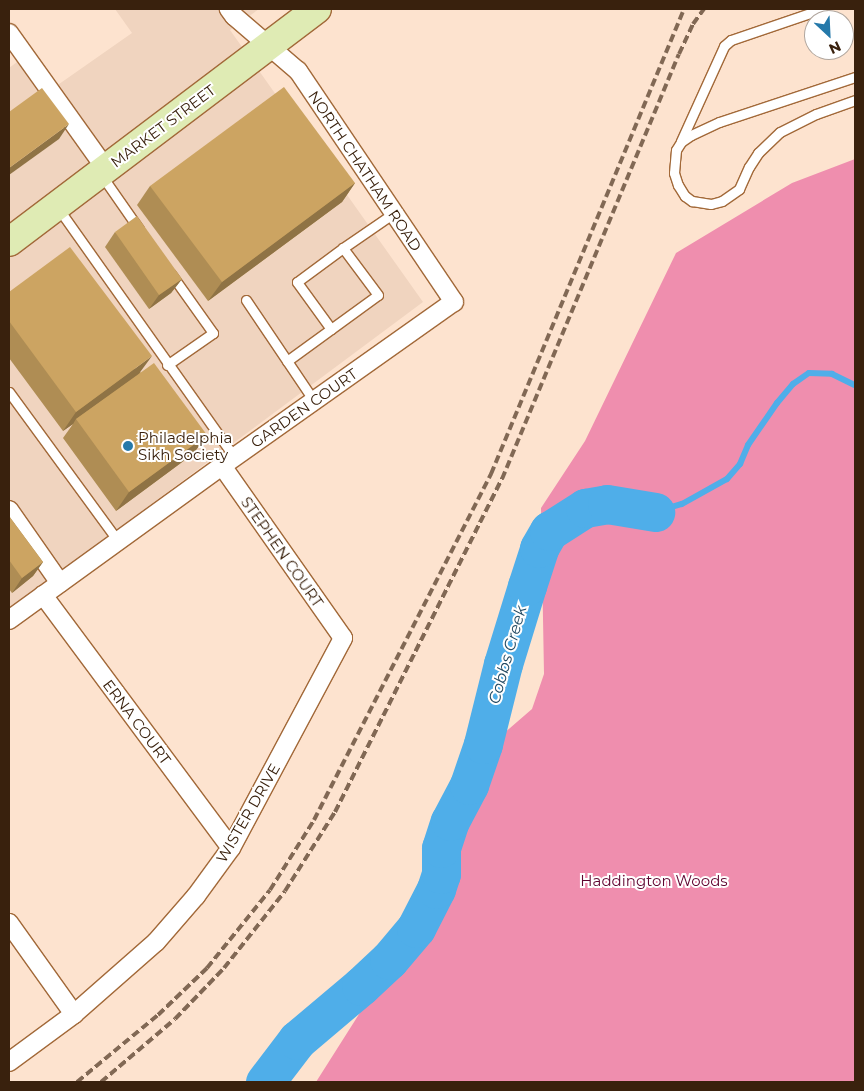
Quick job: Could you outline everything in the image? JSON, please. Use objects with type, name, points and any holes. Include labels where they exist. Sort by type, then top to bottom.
[{"type":"main road","name":"MARKET STREET","points":[[9,242],[317,9]]},
{"type":"street","name":"NORTH CHATHAM ROAD","points":[[229,9],[298,71],[454,302]]},
{"type":"street","points":[[9,33],[103,171]]},
{"type":"street","name":"GARDEN COURT","points":[[9,620],[228,461],[454,302]]},
{"type":"street","name":"STEPHEN COURT","points":[[228,461],[343,638]]},
{"type":"street","points":[[9,510],[60,583]]},
{"type":"street","name":"ERNA COURT","points":[[43,595],[231,848]]},
{"type":"street","name":"WISTER DRIVE","points":[[9,1062],[74,1014],[156,942],[196,896],[231,848],[343,638]]},
{"type":"street","points":[[9,923],[74,1014]]},
{"type":"lane","points":[[822,9],[731,40],[724,46],[674,160],[674,173],[678,185],[685,196],[692,201],[711,204],[731,197],[739,190],[749,167],[758,153],[780,132],[816,114],[855,100]]},
{"type":"lane","points":[[681,142],[719,122],[855,77]]},
{"type":"lane","points":[[103,171],[144,236]]},
{"type":"lane","points":[[57,206],[167,365],[228,461]]},
{"type":"lane","points":[[331,329],[296,282],[394,213]]},
{"type":"lane","points":[[287,361],[378,295],[343,248]]},
{"type":"lane","points":[[167,268],[213,333],[167,365]]},
{"type":"lane","points":[[246,300],[314,401]]},
{"type":"lane","points":[[9,392],[118,541]]},
{"type":"shaded area","points":[[115,9],[259,9],[230,30],[423,302],[9,610],[9,68],[17,62],[42,96],[132,33]]},
{"type":"green space","name":"Haddington Woods","points":[[855,159],[855,1082],[316,1082],[368,1000],[459,823],[496,740],[532,709],[544,674],[541,508],[585,441],[676,253],[792,183]]},
{"type":"building","points":[[284,87],[355,183],[222,282],[150,186]]},
{"type":"building","points":[[42,88],[69,124],[9,168],[9,112]]},
{"type":"building","points":[[137,216],[182,279],[159,295],[115,232]]},
{"type":"building","points":[[70,247],[152,356],[76,412],[9,321],[9,292]]},
{"type":"building","name":"Philadelphia Sikh Society","points":[[154,363],[207,435],[129,492],[76,419]]},
{"type":"building","points":[[9,516],[43,562],[22,578],[9,560]]},
{"type":"waterway","name":"Cobbs Creek","points":[[655,512],[682,504],[727,479],[740,464],[748,445],[777,403],[793,384],[809,373],[832,374],[855,385]]},
{"type":"waterway","name":"Cobbs Creek","points":[[265,1082],[297,1040],[389,960],[416,928],[436,889],[441,874],[441,848],[450,821],[469,785],[483,744],[503,664],[527,586],[539,548],[549,531],[585,508],[607,504],[655,512]]},
{"type":"railway","points":[[77,1082],[158,1015],[207,968],[270,890],[314,820],[491,474],[684,9]]},
{"type":"railway","points":[[101,1082],[175,1019],[224,968],[285,891],[335,812],[502,479],[679,54],[693,24],[704,9]]},
{"type":"place","name":"Philadelphia Sikh Society","points":[[128,446]]}]
